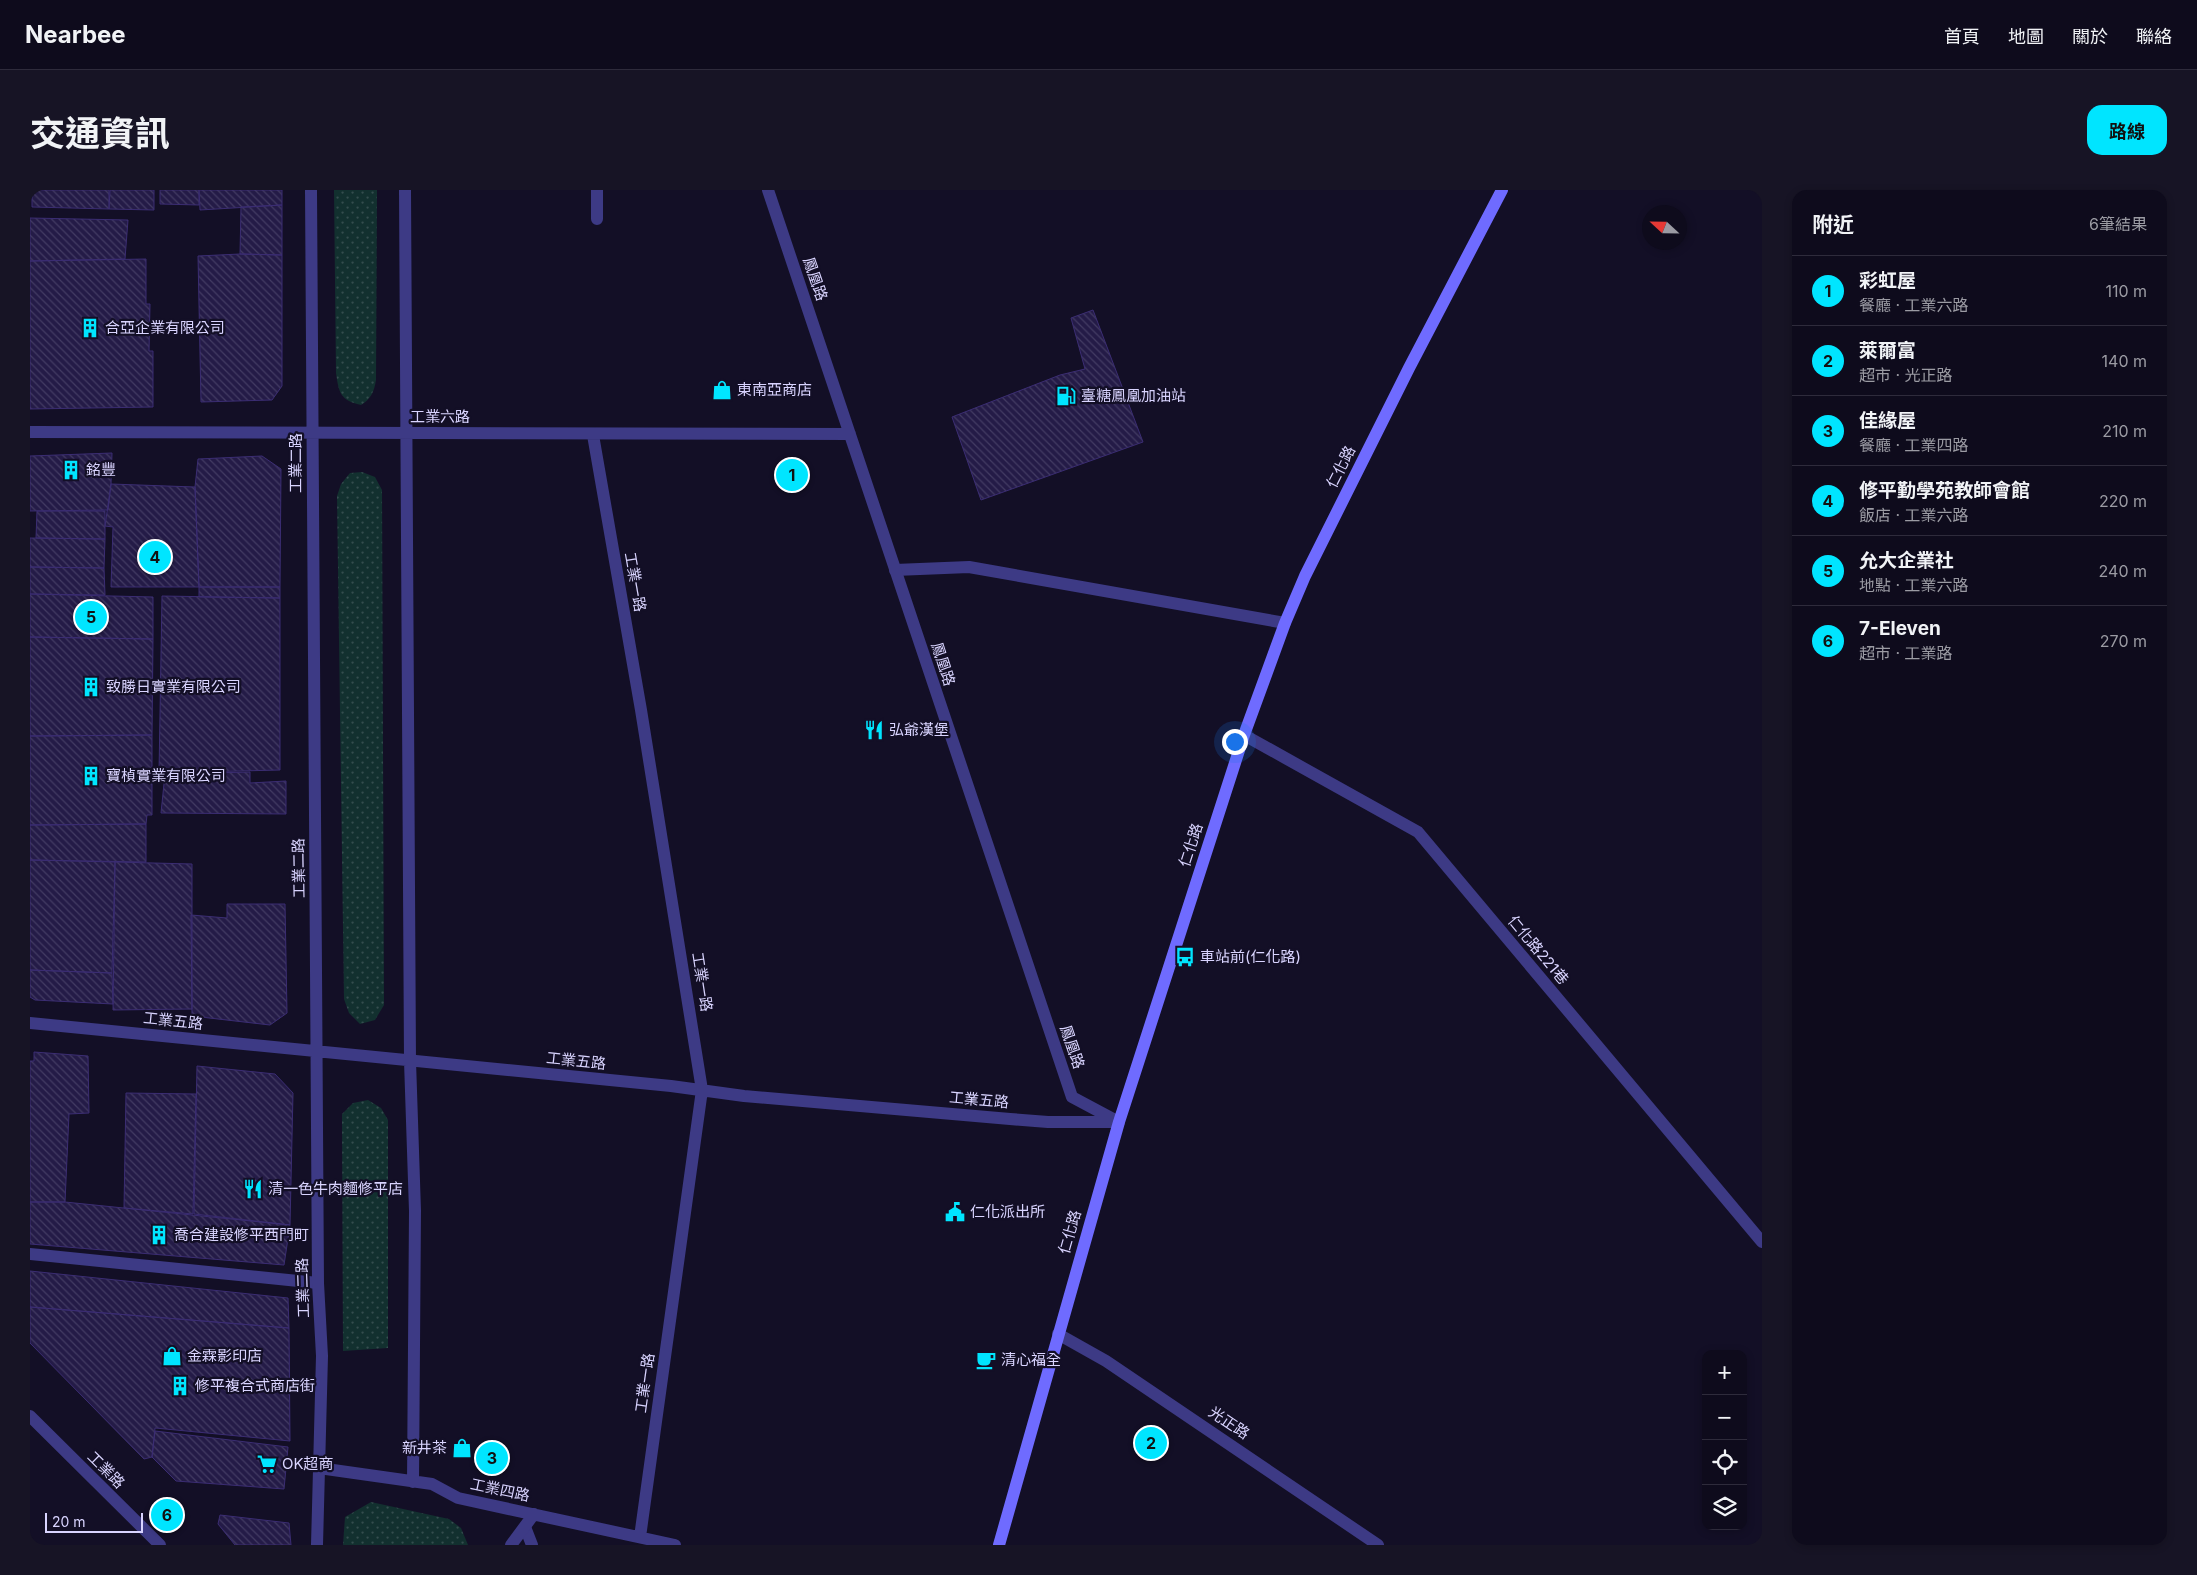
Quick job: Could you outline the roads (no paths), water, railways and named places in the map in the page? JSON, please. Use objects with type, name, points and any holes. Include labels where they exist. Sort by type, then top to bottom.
[{"type":"main road","name":"仁化路","points":[[999,1545],[1119,1122],[1244,734],[1285,623],[1305,576],[1408,368],[1502,190]]},
{"type":"street","name":"工業二路","points":[[311,190],[318,1283],[322,1356],[317,1545]]},
{"type":"street","points":[[405,190],[410,1061],[415,1211],[413,1482]]},
{"type":"street","points":[[597,190],[597,219]]},
{"type":"street","name":"鳳凰路","points":[[768,190],[1072,1097],[1119,1122]]},
{"type":"street","name":"工業六路","points":[[30,432],[312,432],[593,435],[850,434]]},
{"type":"street","name":"工業一路","points":[[593,435],[641,710],[702,1090],[640,1537]]},
{"type":"street","points":[[895,570],[968,567],[1285,623]]},
{"type":"street","name":"仁化路221巷","points":[[1244,734],[1418,832],[1762,1242]]},
{"type":"street","name":"工業五路","points":[[30,1023],[702,1090],[744,1096],[1048,1122],[1119,1122]]},
{"type":"street","points":[[30,1254],[318,1283]]},
{"type":"street","name":"光正路","points":[[1058,1334],[1106,1361],[1378,1545]]},
{"type":"street","name":"工業路","points":[[30,1416],[35,1427],[160,1545]]},
{"type":"street","name":"工業四路","points":[[319,1468],[432,1484],[458,1498],[675,1545]]},
{"type":"street","points":[[511,1545],[534,1514]]},
{"type":"street","points":[[525,1527],[532,1545]]},
{"type":"place","name":"合亞企業有限公司","points":[[90,328]]},
{"type":"place","name":"東南亞商店","points":[[722,390]]},
{"type":"place","name":"臺糖鳳凰加油站","points":[[1066,396]]},
{"type":"place","name":"銘豐","points":[[71,470]]},
{"type":"place","name":"彩虹屋","points":[[792,475]]},
{"type":"place","name":"修平勤學苑教師會館","points":[[155,557]]},
{"type":"place","name":"允大企業社","points":[[91,617]]},
{"type":"place","name":"致勝日實業有限公司","points":[[91,687]]},
{"type":"place","name":"弘爺漢堡","points":[[874,730]]},
{"type":"place","name":"寶楨實業有限公司","points":[[91,776]]},
{"type":"place","name":"車站前(仁化路)","points":[[1185,957]]},
{"type":"place","name":"清一色牛肉麵修平店","points":[[253,1189]]},
{"type":"place","name":"仁化派出所","points":[[955,1212]]},
{"type":"place","name":"喬合建設修平西門町","points":[[159,1235]]},
{"type":"place","name":"金霖影印店","points":[[172,1356]]},
{"type":"place","name":"清心福全","points":[[986,1360]]},
{"type":"place","name":"修平複合式商店街","points":[[180,1386]]},
{"type":"place","name":"萊爾富","points":[[1151,1443]]},
{"type":"place","name":"新井茶","points":[[462,1448]]},
{"type":"place","name":"佳緣屋","points":[[492,1458]]},
{"type":"place","name":"OK超商","points":[[267,1464]]},
{"type":"place","name":"7-Eleven","points":[[167,1515]]}]
